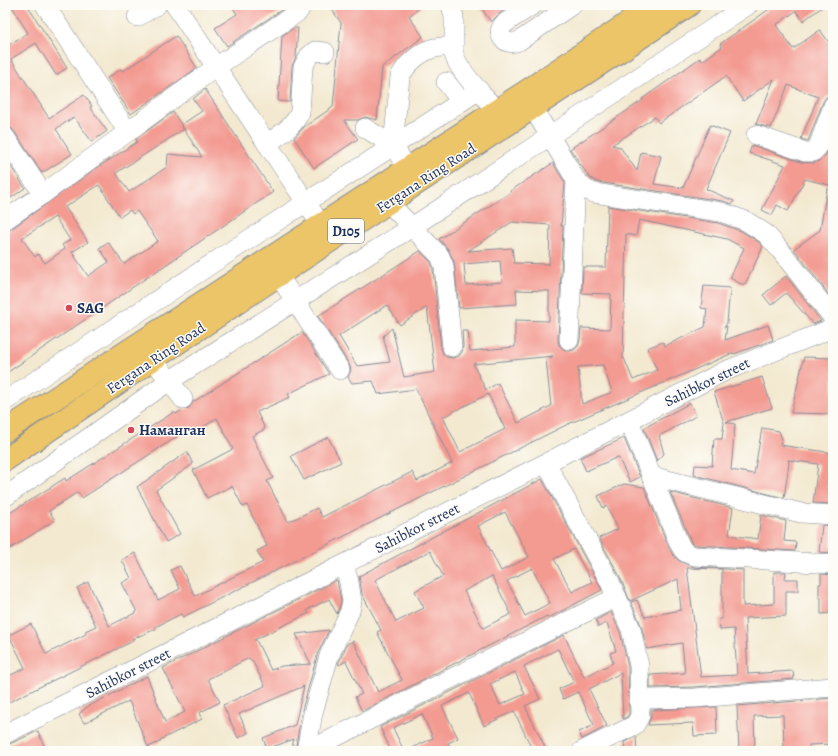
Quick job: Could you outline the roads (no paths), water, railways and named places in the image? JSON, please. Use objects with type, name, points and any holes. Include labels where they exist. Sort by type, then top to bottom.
[{"type":"highway","name":"Fergana Ring Road","points":[[5,431],[655,5]]},
{"type":"highway","name":"Fergana Ring Road","points":[[5,460],[388,202],[576,81],[689,5]]},
{"type":"street","points":[[45,5],[128,132]]},
{"type":"street","points":[[137,17],[157,5]]},
{"type":"street","points":[[175,5],[321,225]]},
{"type":"street","points":[[5,220],[43,194],[216,67],[298,12],[302,5]]},
{"type":"street","points":[[452,5],[454,17],[455,60],[496,110]]},
{"type":"street","points":[[533,5],[504,25],[501,34],[502,38],[506,42],[514,43],[519,41],[572,5]]},
{"type":"street","points":[[5,497],[169,381],[295,300],[412,228],[748,5]]},
{"type":"street","points":[[393,146],[400,77],[402,72],[407,65],[427,50],[434,48],[454,48]]},
{"type":"street","points":[[267,144],[293,124],[297,119],[300,112],[303,67],[309,56],[315,51],[325,52]]},
{"type":"street","points":[[446,82],[461,101]]},
{"type":"street","points":[[5,402],[228,253],[479,90]]},
{"type":"street","points":[[756,134],[805,152],[813,152],[818,147],[833,106]]},
{"type":"street","points":[[533,108],[576,180],[585,189],[594,193],[721,212],[746,221],[766,234],[833,318]]},
{"type":"street","points":[[365,128],[393,146],[408,168]]},
{"type":"street","points":[[5,137],[10,154],[43,194]]},
{"type":"street","points":[[569,340],[576,180]]},
{"type":"street","points":[[388,202],[440,256],[444,266],[452,347]]},
{"type":"street","points":[[228,253],[243,276]]},
{"type":"street","points":[[279,276],[340,370]]},
{"type":"street","points":[[157,301],[171,323]]},
{"type":"street","name":"Sahibkor street","points":[[5,734],[344,565],[724,371],[833,328]]},
{"type":"street","points":[[89,346],[102,367]]},
{"type":"street","points":[[153,359],[182,399]]},
{"type":"street","points":[[23,389],[36,411]]},
{"type":"street","points":[[629,420],[682,550],[687,554],[695,556],[833,564]]},
{"type":"street","points":[[546,463],[610,580],[631,629],[639,666],[640,716],[634,725],[582,751]]},
{"type":"street","points":[[651,476],[801,513],[833,515]]},
{"type":"street","points":[[307,751],[312,713],[329,656],[350,611],[352,601],[344,565]]},
{"type":"street","points":[[307,751],[617,597]]},
{"type":"street","points":[[639,701],[650,699],[696,698],[833,687]]},
{"type":"place","name":"SAG","points":[[69,308]]},
{"type":"place","name":"Наманган","points":[[131,430]]}]
